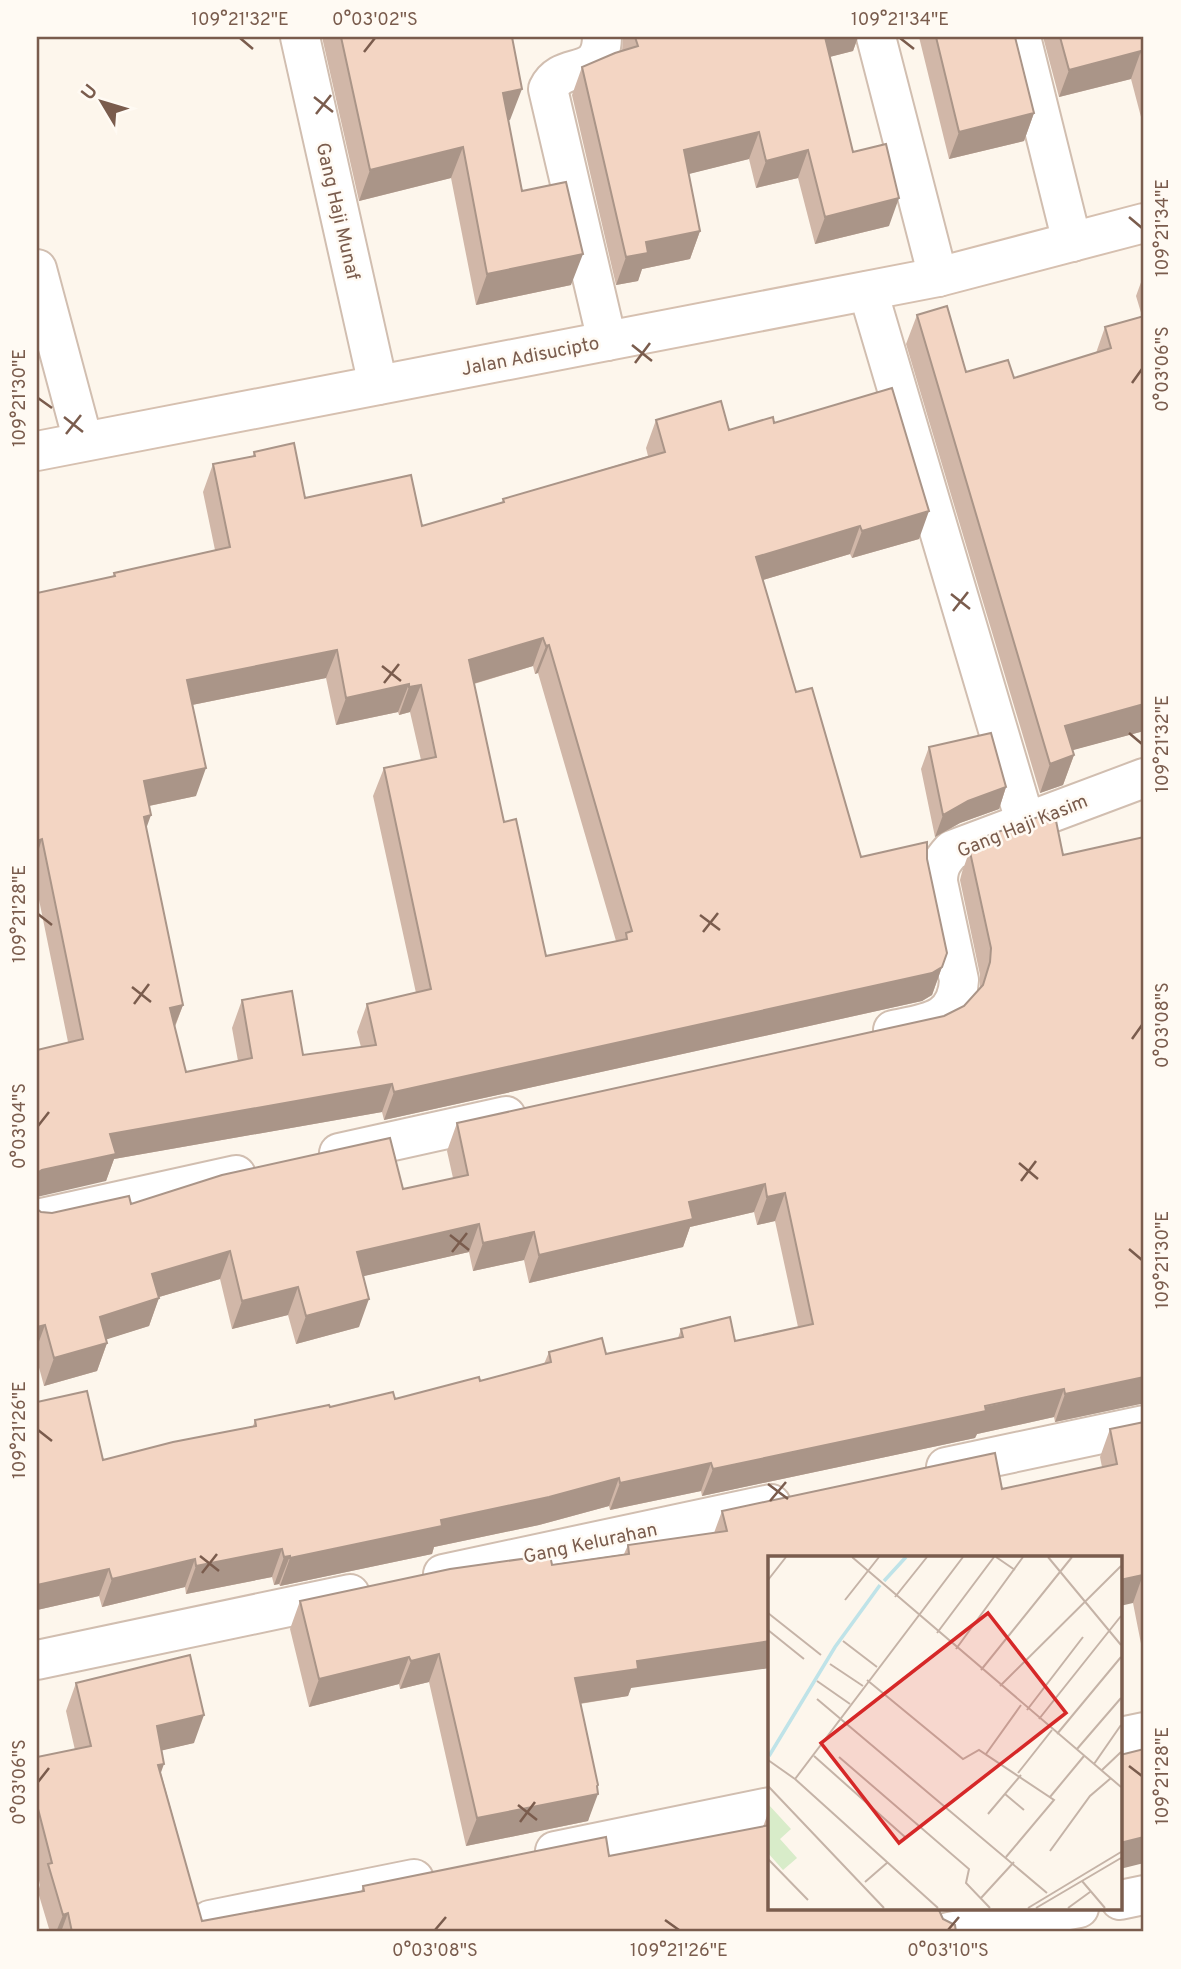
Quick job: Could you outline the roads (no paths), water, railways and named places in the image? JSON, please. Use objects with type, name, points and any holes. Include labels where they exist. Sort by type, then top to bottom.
[{"type":"street","name":"Gang Haji Munaf","points":[[300,37],[378,385]]},
{"type":"street","points":[[602,37],[601,52],[597,60],[591,65],[555,78],[548,89],[607,341]]},
{"type":"street","points":[[876,37],[937,277]]},
{"type":"street","points":[[1021,37],[1072,242]]},
{"type":"street","name":"Jalan Adisucipto","points":[[37,451],[937,277],[1144,223]]},
{"type":"street","points":[[37,270],[83,441]]},
{"type":"street","points":[[868,291],[1025,821]]},
{"type":"street","name":"Gang Haji Kasim","points":[[862,1037],[929,1022],[944,1015],[954,1004],[959,980],[938,882],[938,870],[952,850],[1144,778]]},
{"type":"street","points":[[307,1160],[537,1109]]},
{"type":"street","points":[[37,1219],[267,1169]]},
{"type":"street","points":[[912,1474],[1144,1425]]},
{"type":"street","name":"Gang Kelurahan","points":[[37,1660],[802,1497]]},
{"type":"street","points":[[1122,1737],[1144,1732]]},
{"type":"street","points":[[524,1857],[768,1807]]},
{"type":"street","points":[[210,1920],[442,1873]]},
{"type":"street","points":[[1122,1900],[1144,1895]]},
{"type":"street","points":[[949,1932],[1068,1910]]}]
